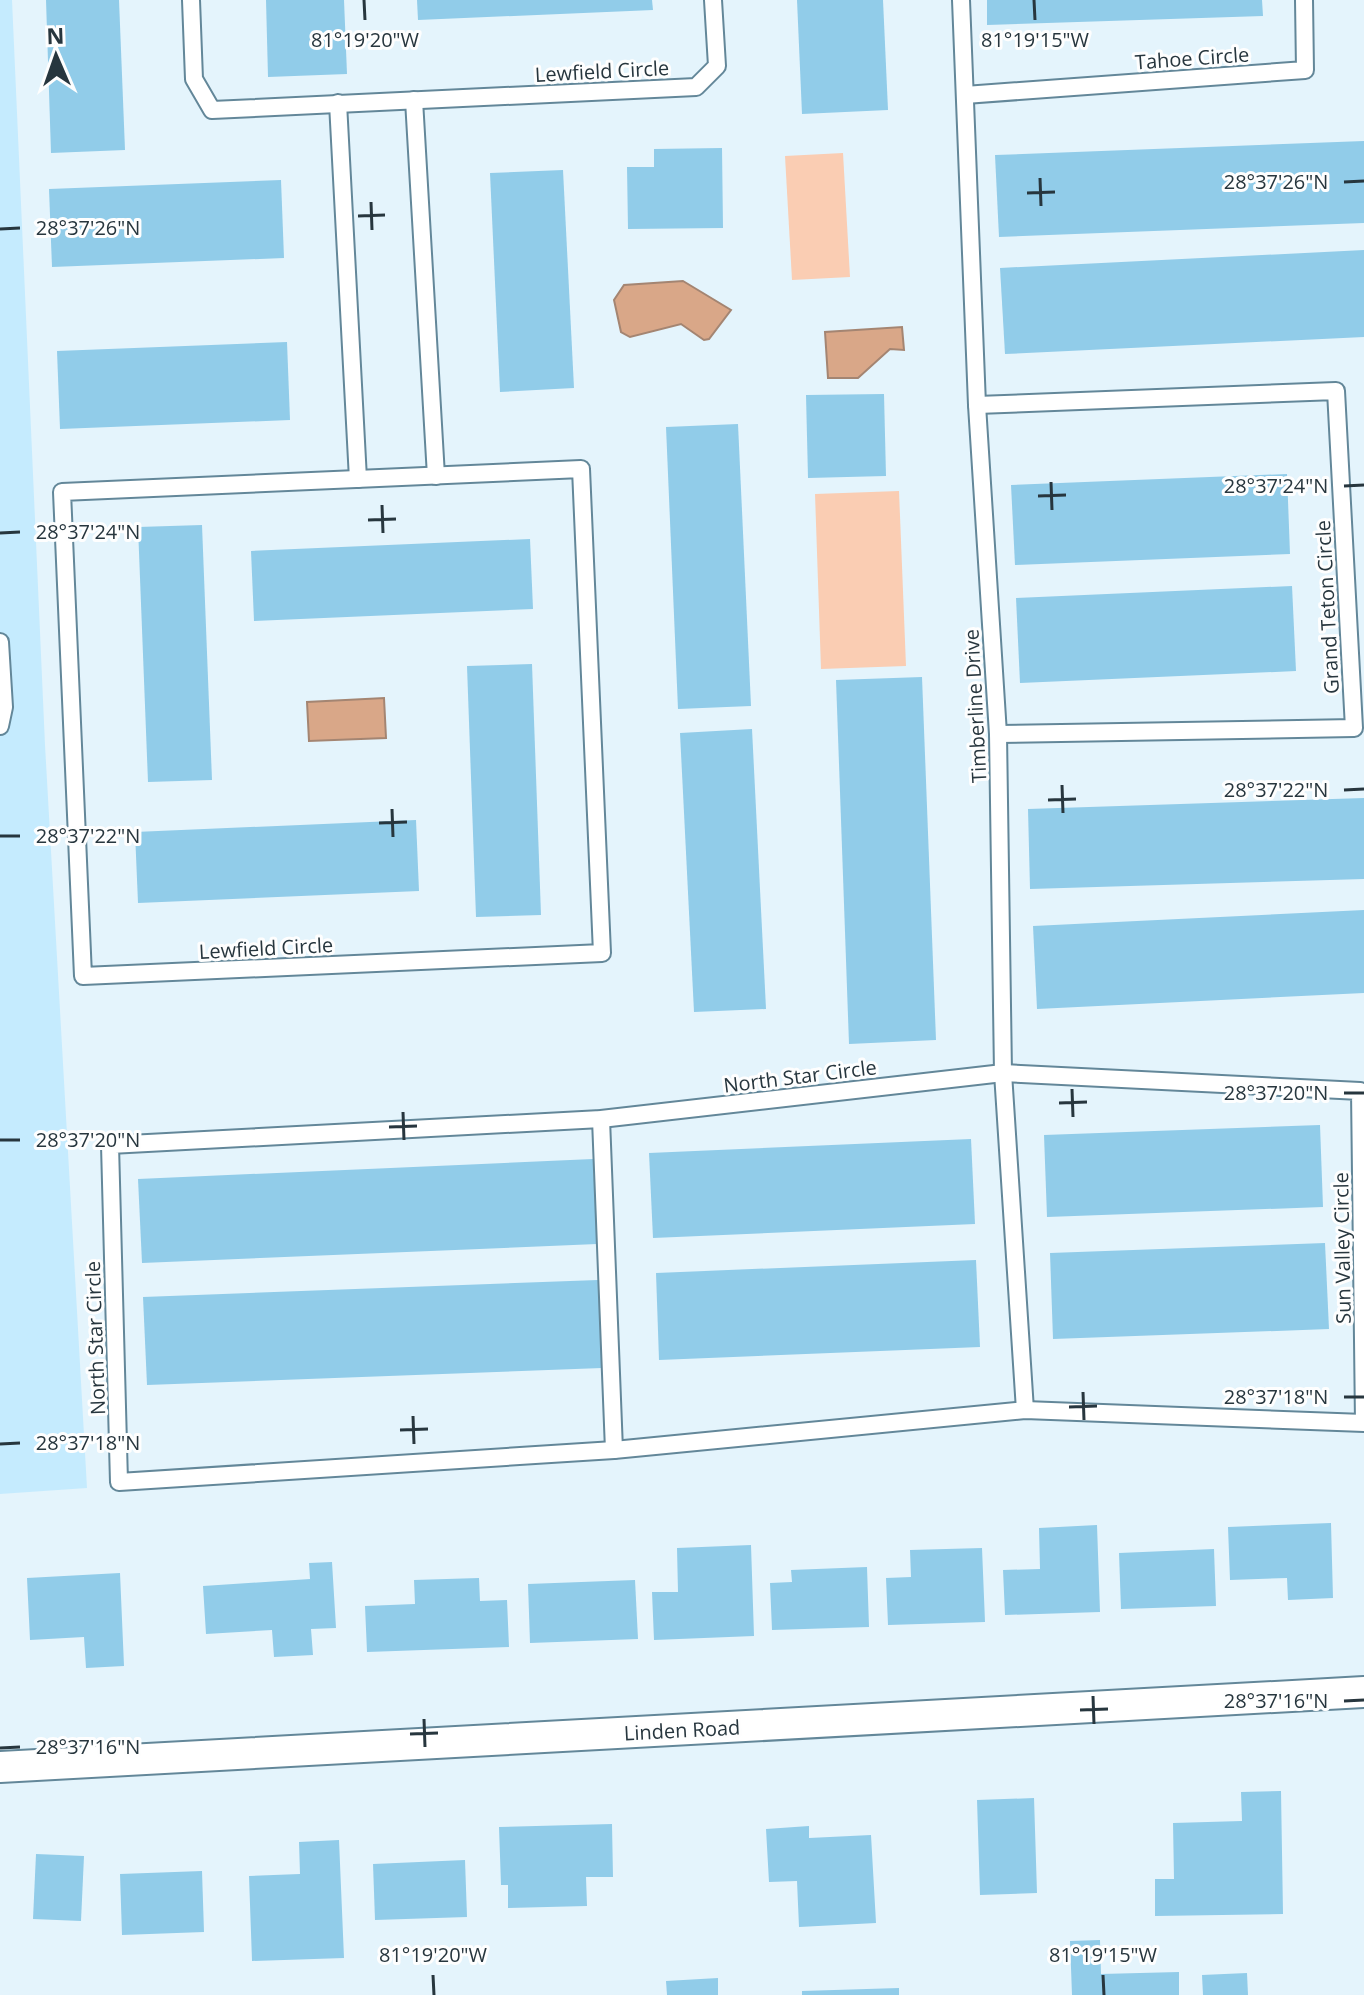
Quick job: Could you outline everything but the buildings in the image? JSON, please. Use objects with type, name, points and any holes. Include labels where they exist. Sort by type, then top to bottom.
[{"type":"street","name":"Linden Road","points":[[0,1767],[1364,1692]]},
{"type":"lane","name":"Lewfield Circle","points":[[191,0],[194,79],[212,110],[696,87],[717,66],[713,0]]},
{"type":"lane","name":"Timberline Drive","points":[[961,0],[977,405],[998,734],[1003,1073],[1025,1410]]},
{"type":"lane","name":"Tahoe Circle","points":[[965,95],[1305,70],[1304,0]]},
{"type":"lane","points":[[414,100],[436,476]]},
{"type":"lane","points":[[338,103],[358,479]]},
{"type":"lane","name":"Grand Teton Circle","points":[[977,405],[1336,391],[1354,728],[998,734]]},
{"type":"lane","name":"Lewfield Circle","points":[[581,469],[602,953],[83,976],[62,492],[358,479],[581,469]]},
{"type":"lane","points":[[0,642],[4,707],[0,726]]},
{"type":"lane","name":"North Star Circle","points":[[614,1450],[119,1482],[110,1145],[601,1119],[1003,1073]]},
{"type":"lane","name":"Sun Valley Circle","points":[[1003,1073],[1360,1091],[1364,1423],[1025,1410]]},
{"type":"lane","points":[[601,1119],[614,1450],[1025,1410]]},
{"type":"shaded area","points":[[0,0],[12,0],[45,745],[87,1488],[0,1494]]},
{"type":"shaded area","points":[[843,153],[850,277],[792,280],[785,156]]},
{"type":"shaded area","points":[[683,281],[731,310],[709,339],[704,340],[681,324],[630,337],[621,332],[614,300],[624,285]]},
{"type":"shaded area","points":[[902,327],[904,350],[890,349],[858,378],[828,378],[825,332]]},
{"type":"shaded area","points":[[899,491],[906,666],[821,669],[815,494]]},
{"type":"shaded area","points":[[384,698],[386,738],[309,741],[307,702]]}]
